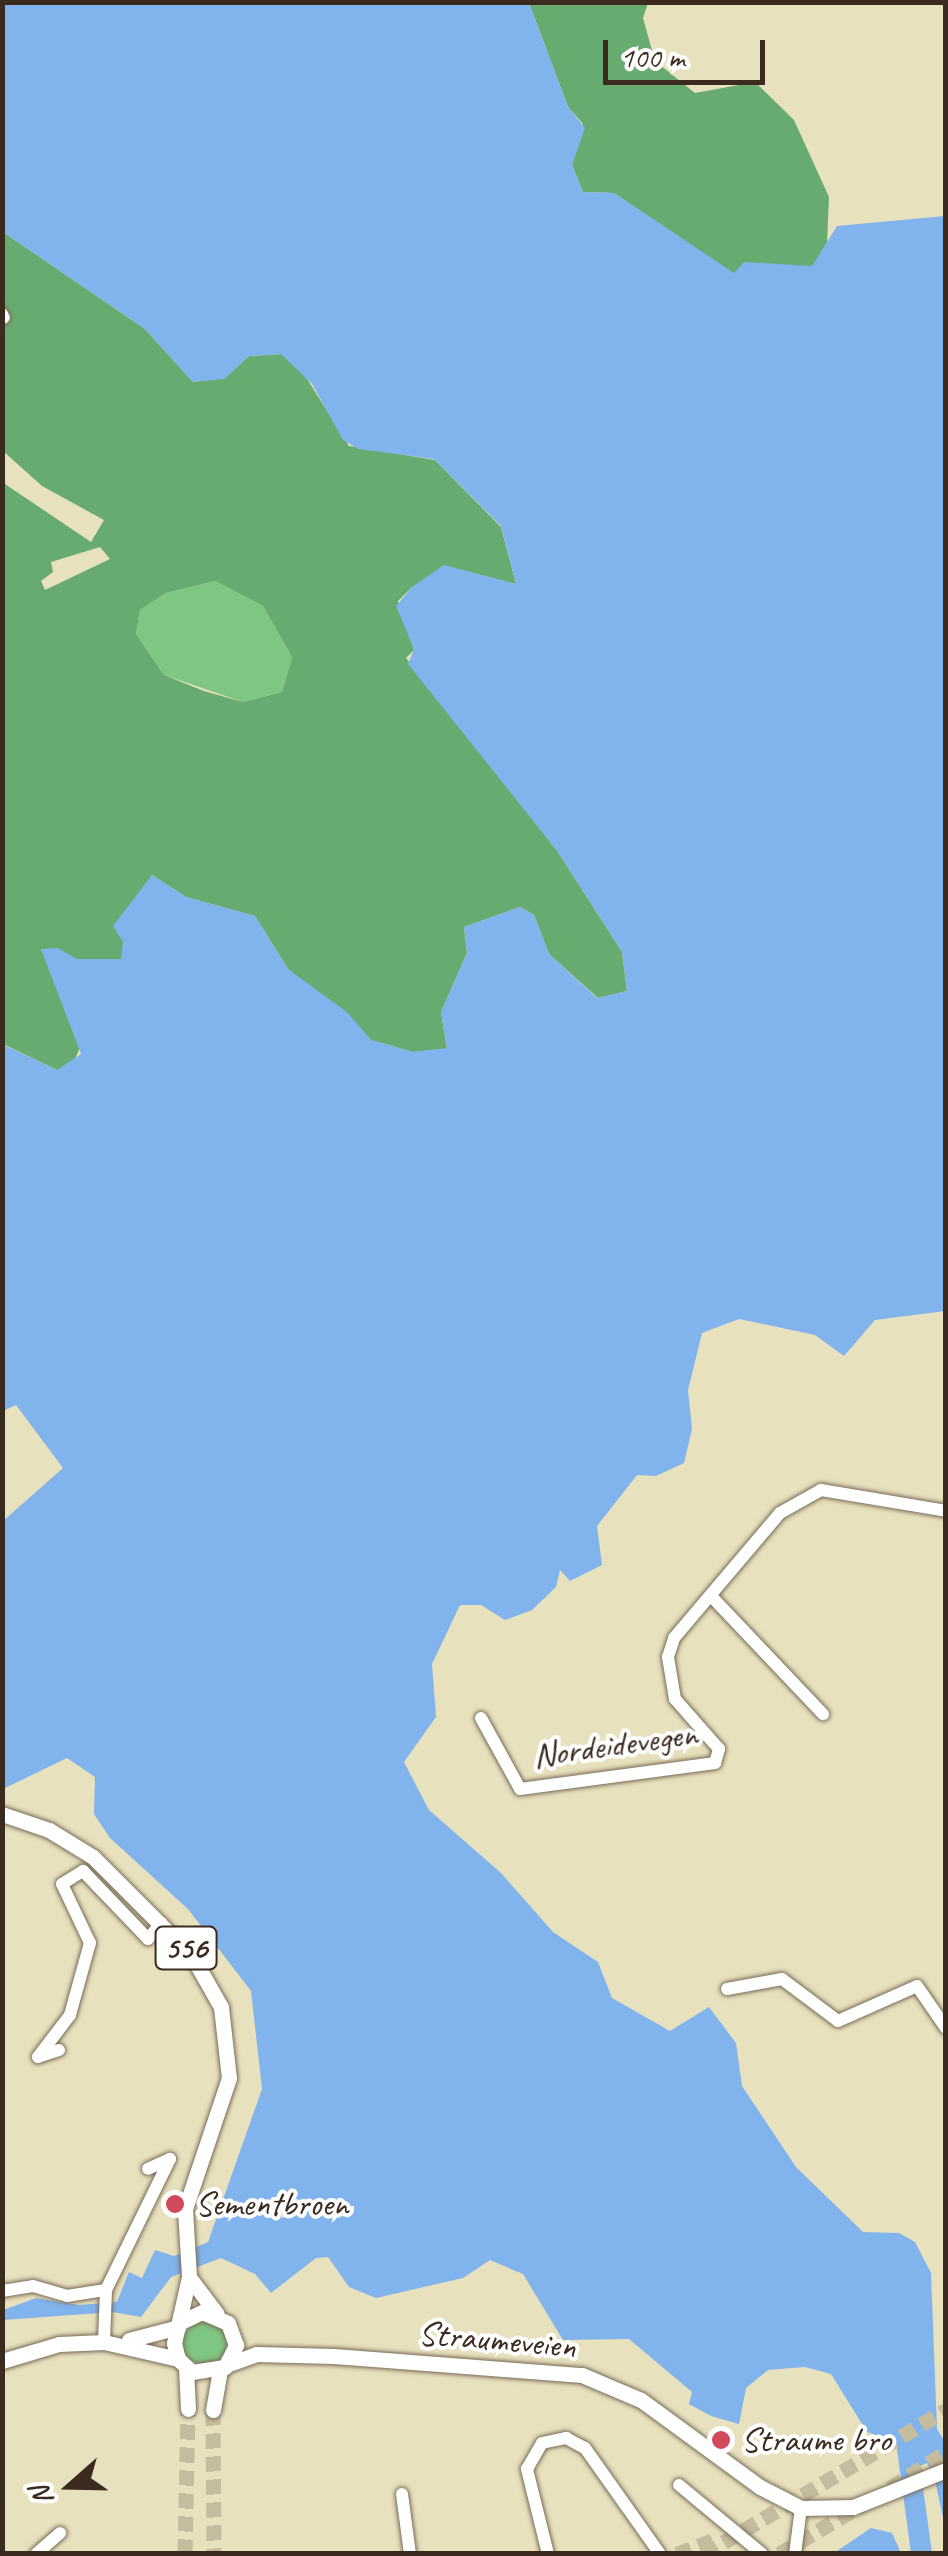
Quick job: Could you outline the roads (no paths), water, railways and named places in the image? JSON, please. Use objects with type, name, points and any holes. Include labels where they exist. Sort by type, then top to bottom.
[{"type":"main road","name":"556","points":[[2,1814],[81,1849],[162,1923],[208,1978],[230,2042],[223,2108],[187,2198],[184,2251],[189,2277],[181,2324],[182,2363],[199,2374],[224,2367]]},
{"type":"main road","name":"556","points":[[189,2277],[216,2314],[231,2326]]},
{"type":"main road","points":[[2,2361],[59,2344],[122,2342],[181,2324],[202,2312],[216,2314]]},
{"type":"main road","points":[[212,2410],[224,2367],[236,2346],[231,2326]]},
{"type":"main road","name":"Straumeveien","points":[[231,2326],[256,2343],[302,2356]]},
{"type":"main road","points":[[122,2342],[182,2363],[188,2409]]},
{"type":"main road","name":"Straumeveien","points":[[224,2367],[256,2354],[603,2381],[802,2508]]},
{"type":"main road","points":[[802,2508],[838,2509],[888,2495],[946,2470]]},
{"type":"street","name":"Nordeidevegen","points":[[481,1718],[520,1789],[715,1763],[719,1749],[675,1698],[669,1678],[674,1638],[780,1513],[804,1495],[838,1491],[946,1511]]},
{"type":"street","points":[[710,1596],[823,1714]]},
{"type":"street","points":[[59,2050],[38,2058],[70,2015],[89,1949],[86,1929],[61,1889],[83,1870],[148,1939],[162,1923]]},
{"type":"street","points":[[726,1989],[782,1979],[838,2021],[917,1986],[946,2028]]},
{"type":"street","points":[[104,2342],[107,2302],[170,2159],[148,2169]]},
{"type":"street","points":[[2,2290],[33,2286],[107,2302]]},
{"type":"street","points":[[548,2554],[528,2469],[542,2443],[566,2438],[585,2448],[660,2554]]},
{"type":"street","points":[[679,2485],[762,2554]]},
{"type":"street","points":[[402,2494],[410,2554]]},
{"type":"street","points":[[795,2554],[802,2508]]},
{"type":"street","points":[[36,2554],[60,2533]]},
{"type":"water","points":[[3,3],[529,3],[568,107],[585,128],[572,165],[583,192],[614,193],[734,273],[744,262],[812,266],[837,226],[945,216],[945,1311],[875,1320],[844,1356],[815,1335],[739,1319],[702,1333],[688,1390],[692,1429],[684,1463],[656,1476],[637,1475],[597,1526],[602,1565],[570,1581],[560,1570],[556,1587],[532,1610],[505,1620],[481,1605],[460,1605],[432,1664],[436,1717],[404,1762],[429,1810],[501,1873],[553,1932],[598,1962],[612,1998],[670,2031],[709,2007],[736,2043],[742,2086],[796,2167],[863,2232],[899,2233],[915,2242],[931,2273],[937,2429],[945,2442],[945,2527],[934,2476],[927,2463],[920,2466],[932,2553],[911,2553],[896,2442],[867,2432],[831,2374],[805,2367],[768,2370],[746,2388],[739,2424],[711,2416],[689,2404],[692,2392],[629,2339],[563,2340],[523,2274],[490,2260],[463,2278],[376,2298],[349,2287],[328,2257],[316,2258],[271,2293],[255,2274],[221,2258],[171,2277],[141,2317],[113,2312],[3,2320],[3,2310],[36,2298],[79,2305],[117,2302],[129,2272],[142,2278],[155,2250],[174,2256],[208,2242],[262,2089],[251,1991],[188,1909],[110,1838],[94,1814],[95,1777],[67,1758],[3,1789],[3,1521],[63,1468],[16,1405],[3,1411],[2,1044],[57,1070],[81,1054],[41,949],[58,948],[77,959],[121,959],[123,942],[113,926],[152,875],[186,897],[255,916],[288,969],[348,1013],[371,1040],[413,1052],[447,1048],[441,1012],[467,953],[464,927],[520,907],[534,915],[549,954],[597,998],[627,991],[622,952],[558,852],[408,664],[414,649],[396,606],[412,587],[444,565],[516,584],[501,526],[434,459],[358,449],[343,440],[312,384],[281,354],[249,356],[224,379],[193,382],[145,329],[3,232]]},
{"type":"water","points":[[871,2528],[892,2533],[901,2553],[834,2553]]},
{"type":"tunnel","points":[[185,2554],[188,2409]]},
{"type":"tunnel","points":[[213,2410],[214,2554]]},
{"type":"tunnel","points":[[704,2554],[946,2410]]},
{"type":"tunnel","points":[[890,2488],[946,2452]]},
{"type":"tunnel","points":[[779,2554],[862,2505]]},
{"type":"tunnel","points":[[677,2554],[714,2540]]},
{"type":"place","name":"Sementbroen","points":[[175,2204]]},
{"type":"place","name":"Straume bro","points":[[721,2440]]}]
